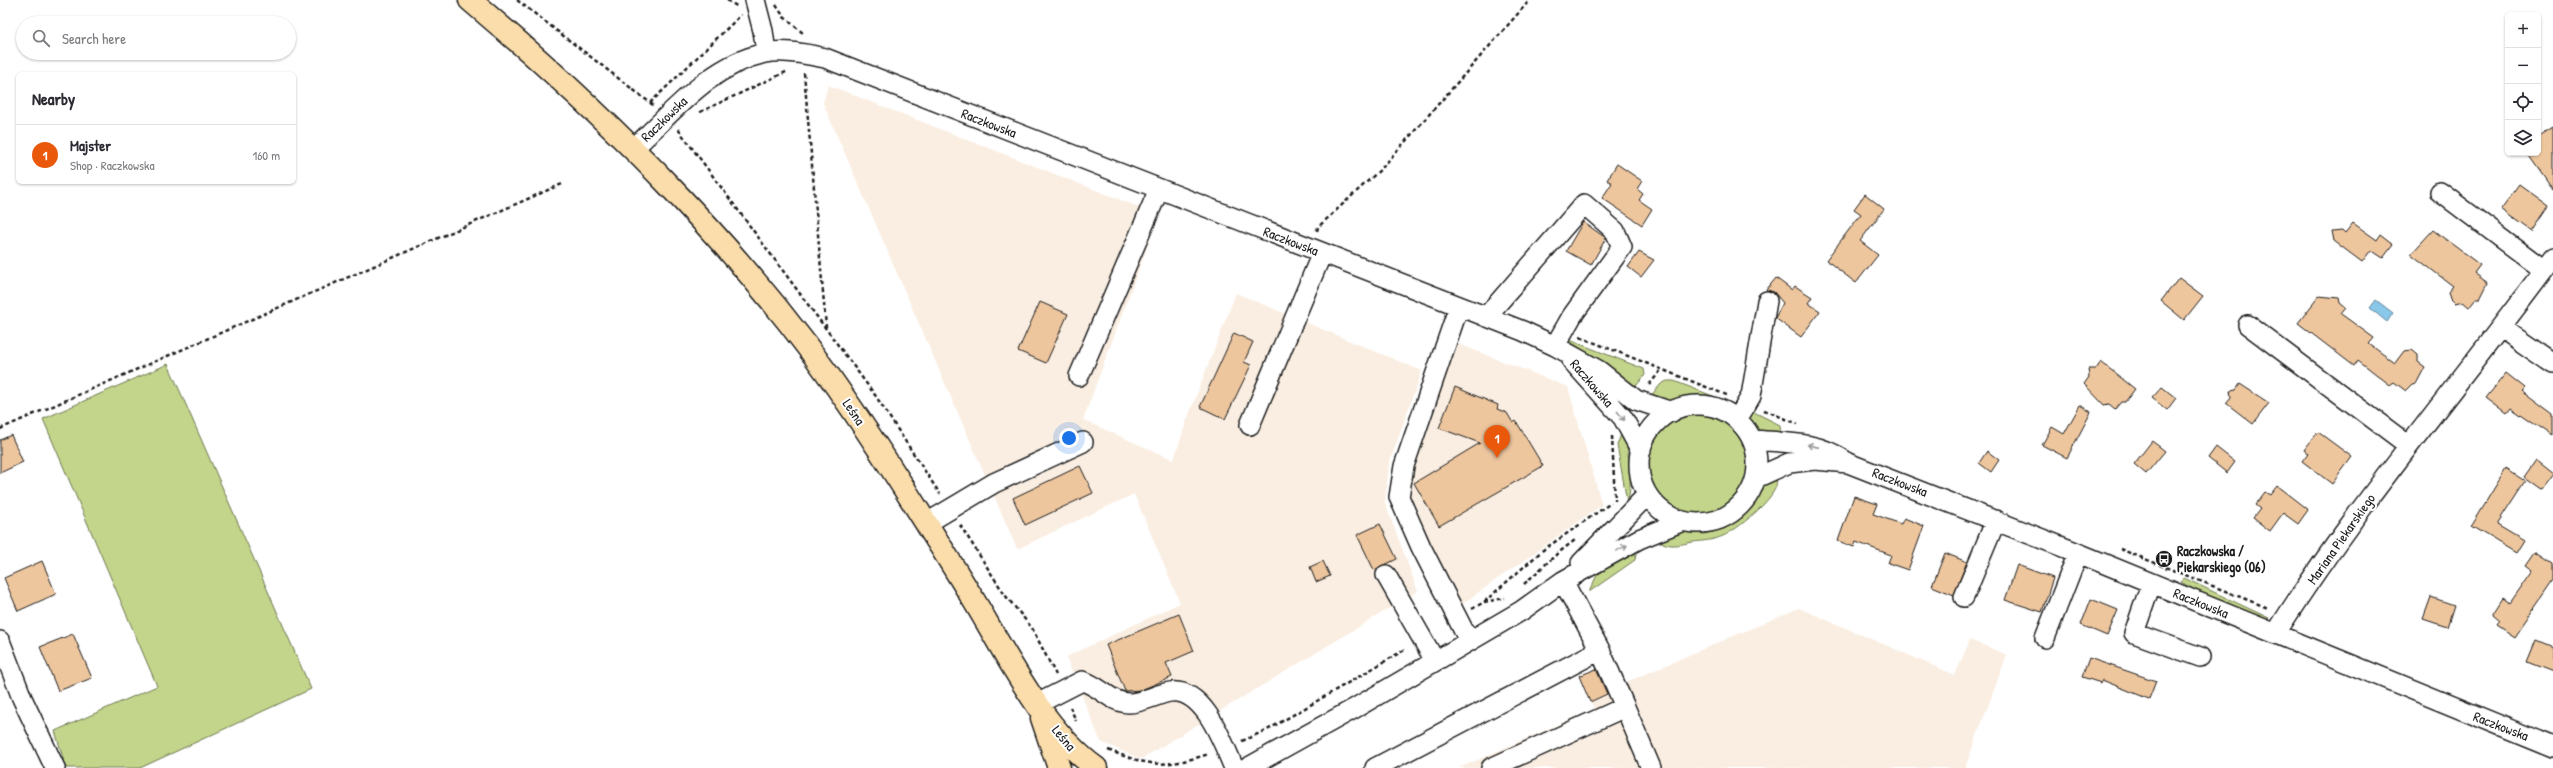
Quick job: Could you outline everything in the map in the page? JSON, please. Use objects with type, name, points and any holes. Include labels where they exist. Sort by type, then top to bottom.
[{"type":"main road","name":"Raczkowska","points":[[470,0],[530,51],[633,149]]},
{"type":"main road","name":"Leśna","points":[[633,149],[668,185],[754,282],[804,343],[850,406],[927,523],[1037,704],[1080,757],[1096,768]]},
{"type":"main road","name":"Leśna","points":[[1037,704],[1059,768]]},
{"type":"street","points":[[749,6],[764,31],[766,52]]},
{"type":"street","name":"Raczkowska","points":[[633,149],[706,79],[732,63],[766,52],[804,54],[825,58],[1486,317],[1562,344],[1636,400],[1672,412]]},
{"type":"street","points":[[1079,376],[1159,189]]},
{"type":"street","name":"Mariana Piekarskiego","points":[[2276,633],[2408,445],[2501,328],[2548,264],[2440,192]]},
{"type":"street","points":[[1486,317],[1584,204],[1615,231],[1622,247],[1572,316],[1562,344]]},
{"type":"street","points":[[1250,425],[1317,251]]},
{"type":"street","points":[[1737,420],[1751,396],[1767,301]]},
{"type":"street","points":[[1459,306],[1404,466],[1399,497],[1414,533],[1456,619],[1469,641]]},
{"type":"street","points":[[2248,325],[2408,445]]},
{"type":"street","points":[[2501,328],[2553,364]]},
{"type":"street","name":"Raczkowska","points":[[1562,344],[1623,418],[1641,451]]},
{"type":"street","points":[[1695,405],[1714,407],[1730,414],[1737,420],[1753,440],[1758,460],[1756,478],[1750,494],[1739,508],[1724,518],[1707,523],[1683,521],[1672,518],[1658,508],[1647,495],[1640,479],[1641,451],[1650,428],[1672,412],[1695,405]]},
{"type":"street","name":"Raczkowska","points":[[1753,440],[1806,444],[1820,447],[1848,463],[2078,553],[2276,633],[2426,697],[2553,747]]},
{"type":"street","points":[[927,523],[994,483],[1083,442]]},
{"type":"street","name":"Raczkowska","points":[[1756,478],[1789,463],[1815,460],[1848,463]]},
{"type":"street","points":[[1563,581],[1625,520],[1647,495]]},
{"type":"street","points":[[1964,597],[1996,520]]},
{"type":"street","points":[[1247,768],[1521,611],[1563,581],[1639,539],[1683,521]]},
{"type":"street","points":[[2045,638],[2078,553]]},
{"type":"street","points":[[1386,575],[1424,638],[1435,661]]},
{"type":"street","points":[[1563,581],[1600,650],[1651,768]]},
{"type":"street","points":[[2152,584],[2134,633],[2200,657]]},
{"type":"street","points":[[0,641],[22,698],[55,768]]},
{"type":"street","points":[[1375,768],[1600,650]]},
{"type":"street","points":[[1037,704],[1082,681],[1090,683],[1115,700],[1129,703],[1171,692],[1184,692],[1197,699],[1208,715],[1234,768]]},
{"type":"street","points":[[1491,768],[1625,707]]},
{"type":"path","points":[[1317,251],[1318,227],[1381,169],[1530,0]]},
{"type":"path","points":[[650,103],[749,6]]},
{"type":"path","points":[[697,113],[789,71]]},
{"type":"path","points":[[804,72],[826,328]]},
{"type":"path","points":[[678,129],[682,125]]},
{"type":"path","points":[[0,429],[562,184]]},
{"type":"path","points":[[1562,344],[1747,404],[1792,422]]},
{"type":"path","points":[[1456,619],[1484,602],[1543,550],[1615,500]]},
{"type":"path","points":[[1521,587],[1558,553],[1582,536]]},
{"type":"path","points":[[1484,602],[1510,597]]},
{"type":"path","points":[[1186,764],[1269,729],[1424,638]]},
{"type":"shaded area","points":[[828,85],[1159,215],[1083,420],[1174,460],[1186,422],[1236,293],[1422,371],[1389,464],[1385,503],[1418,591],[1141,759],[1101,742],[1066,657],[1180,603],[1134,494],[1017,549],[823,103]]},
{"type":"shaded area","points":[[1456,343],[1568,387],[1602,505],[1462,604],[1405,498]]},
{"type":"shaded area","points":[[1799,608],[1955,675],[1970,640],[2007,655],[1965,768],[1459,768],[1594,709],[1589,698]]},
{"type":"green space","points":[[1570,340],[1644,369],[1645,375],[1632,391],[1603,364],[1569,341]]},
{"type":"green space","points":[[168,364],[311,689],[140,768],[66,768],[55,731],[157,686],[43,419]]},
{"type":"green space","points":[[1667,381],[1674,381],[1739,406],[1735,408],[1722,403],[1700,398],[1647,400],[1661,384]]},
{"type":"green space","points":[[1698,405],[1721,409],[1740,422],[1753,441],[1757,464],[1753,487],[1740,506],[1721,519],[1698,523],[1675,519],[1656,506],[1643,487],[1639,464],[1643,441],[1656,422],[1675,409]]},
{"type":"green space","points":[[1752,411],[1780,425],[1781,437],[1758,430],[1750,419]]},
{"type":"green space","points":[[1623,429],[1627,445],[1630,477],[1627,502],[1617,445]]},
{"type":"green space","points":[[1776,474],[1776,486],[1768,499],[1737,528],[1729,533],[1708,540],[1677,545],[1663,543],[1654,536],[1680,531],[1704,534],[1724,529],[1750,509],[1765,484]]},
{"type":"green space","points":[[1637,547],[1635,560],[1589,592],[1597,575]]},
{"type":"green space","points":[[2184,578],[2269,618],[2266,620],[2212,600],[2181,582]]},
{"type":"water","points":[[2376,300],[2393,313],[2387,322],[2370,308]]},
{"type":"building","points":[[2553,126],[2553,190],[2529,156],[2541,156],[2541,134]]},
{"type":"building","points":[[1617,164],[1642,181],[1637,189],[1643,194],[1639,200],[1652,209],[1642,225],[1602,198],[1612,183],[1607,180]]},
{"type":"building","points":[[2519,184],[2549,206],[2532,231],[2501,209]]},
{"type":"building","points":[[1865,194],[1884,209],[1860,241],[1878,255],[1856,283],[1826,260],[1861,214],[1854,209]]},
{"type":"building","points":[[1583,222],[1606,238],[1591,265],[1566,251]]},
{"type":"building","points":[[2353,223],[2377,240],[2380,235],[2393,245],[2383,258],[2371,250],[2362,262],[2334,241],[2332,231],[2342,230],[2345,233]]},
{"type":"building","points":[[2433,230],[2480,265],[2474,273],[2488,283],[2480,299],[2475,299],[2469,307],[2463,302],[2455,304],[2450,299],[2448,292],[2453,286],[2411,254]]},
{"type":"building","points":[[1639,252],[1654,260],[1641,277],[1628,267]]},
{"type":"building","points":[[1776,278],[1792,290],[1795,286],[1812,297],[1808,303],[1820,311],[1801,337],[1775,318],[1783,303],[1774,292],[1766,290]]},
{"type":"building","points":[[2179,278],[2203,296],[2184,320],[2161,301]]},
{"type":"building","points":[[2319,296],[2339,298],[2340,303],[2346,308],[2341,314],[2374,338],[2369,344],[2395,363],[2404,351],[2412,350],[2418,355],[2418,362],[2425,367],[2416,384],[2412,385],[2406,391],[2394,382],[2390,385],[2358,360],[2354,366],[2298,323]]},
{"type":"building","points":[[1040,302],[1068,314],[1046,363],[1018,351]]},
{"type":"building","points":[[1234,333],[1253,342],[1244,362],[1251,365],[1225,419],[1200,407]]},
{"type":"building","points":[[2101,362],[2135,389],[2125,402],[2121,402],[2115,409],[2109,404],[2104,405],[2084,384],[2089,377],[2088,369],[2096,369]]},
{"type":"building","points":[[2506,373],[2525,388],[2521,392],[2553,416],[2553,436],[2521,414],[2520,415],[2510,408],[2506,413],[2486,398]]},
{"type":"building","points":[[2240,384],[2269,403],[2253,424],[2226,403],[2231,397],[2230,391],[2236,390]]},
{"type":"building","points":[[1455,387],[1498,405],[1497,409],[1507,413],[1513,423],[1516,421],[1543,466],[1439,526],[1414,483],[1480,443],[1439,428]]},
{"type":"building","points":[[2162,387],[2176,398],[2167,410],[2152,398]]},
{"type":"building","points":[[2080,405],[2091,412],[2067,458],[2042,445],[2052,427],[2064,434]]},
{"type":"building","points":[[2318,432],[2352,457],[2332,484],[2302,461],[2308,453],[2304,450]]},
{"type":"building","points":[[11,435],[23,462],[0,473],[0,440]]},
{"type":"building","points":[[2152,441],[2165,451],[2146,474],[2134,464]]},
{"type":"building","points":[[2216,447],[2235,462],[2227,473],[2208,458]]},
{"type":"building","points":[[1987,451],[1999,460],[1991,472],[1979,463]]},
{"type":"building","points":[[2535,460],[2553,474],[2541,490],[2523,477]]},
{"type":"building","points":[[1080,466],[1093,493],[1025,525],[1013,498]]},
{"type":"building","points":[[2506,469],[2525,481],[2497,524],[2524,540],[2516,553],[2471,526]]},
{"type":"building","points":[[2277,486],[2308,510],[2298,524],[2283,513],[2270,531],[2253,518],[2260,509],[2255,505],[2265,492],[2270,495]]},
{"type":"building","points":[[1854,496],[1877,504],[1873,514],[1901,524],[1904,518],[1924,526],[1908,570],[1888,563],[1891,555],[1856,542],[1854,547],[1838,541]]},
{"type":"building","points":[[1380,524],[1397,559],[1374,570],[1357,535]]},
{"type":"building","points":[[2535,552],[2553,564],[2553,580],[2514,637],[2496,625],[2499,621],[2492,615],[2503,598],[2510,603],[2533,570],[2526,565]]},
{"type":"building","points":[[1945,553],[1967,562],[1954,595],[1932,586]]},
{"type":"building","points":[[42,561],[56,594],[18,611],[4,578]]},
{"type":"building","points":[[1323,561],[1330,576],[1316,582],[1310,567]]},
{"type":"building","points":[[2017,565],[2053,578],[2042,612],[2005,600]]},
{"type":"building","points":[[2431,597],[2454,605],[2447,627],[2423,619]]},
{"type":"building","points":[[2091,599],[2118,610],[2107,636],[2081,625]]},
{"type":"building","points":[[1179,614],[1194,651],[1166,663],[1172,677],[1141,690],[1125,691],[1106,645]]},
{"type":"building","points":[[73,634],[92,678],[58,691],[40,647]]},
{"type":"building","points":[[2536,640],[2553,647],[2553,672],[2527,662]]},
{"type":"building","points":[[2089,658],[2156,681],[2149,699],[2102,680],[2101,683],[2082,677]]},
{"type":"building","points":[[1596,669],[1607,694],[1590,702],[1579,676]]},
{"type":"place","name":"Majster","points":[[1497,458]]},
{"type":"place","name":"Raczkowska / Piekarskiego (06)","points":[[2164,559]]}]
